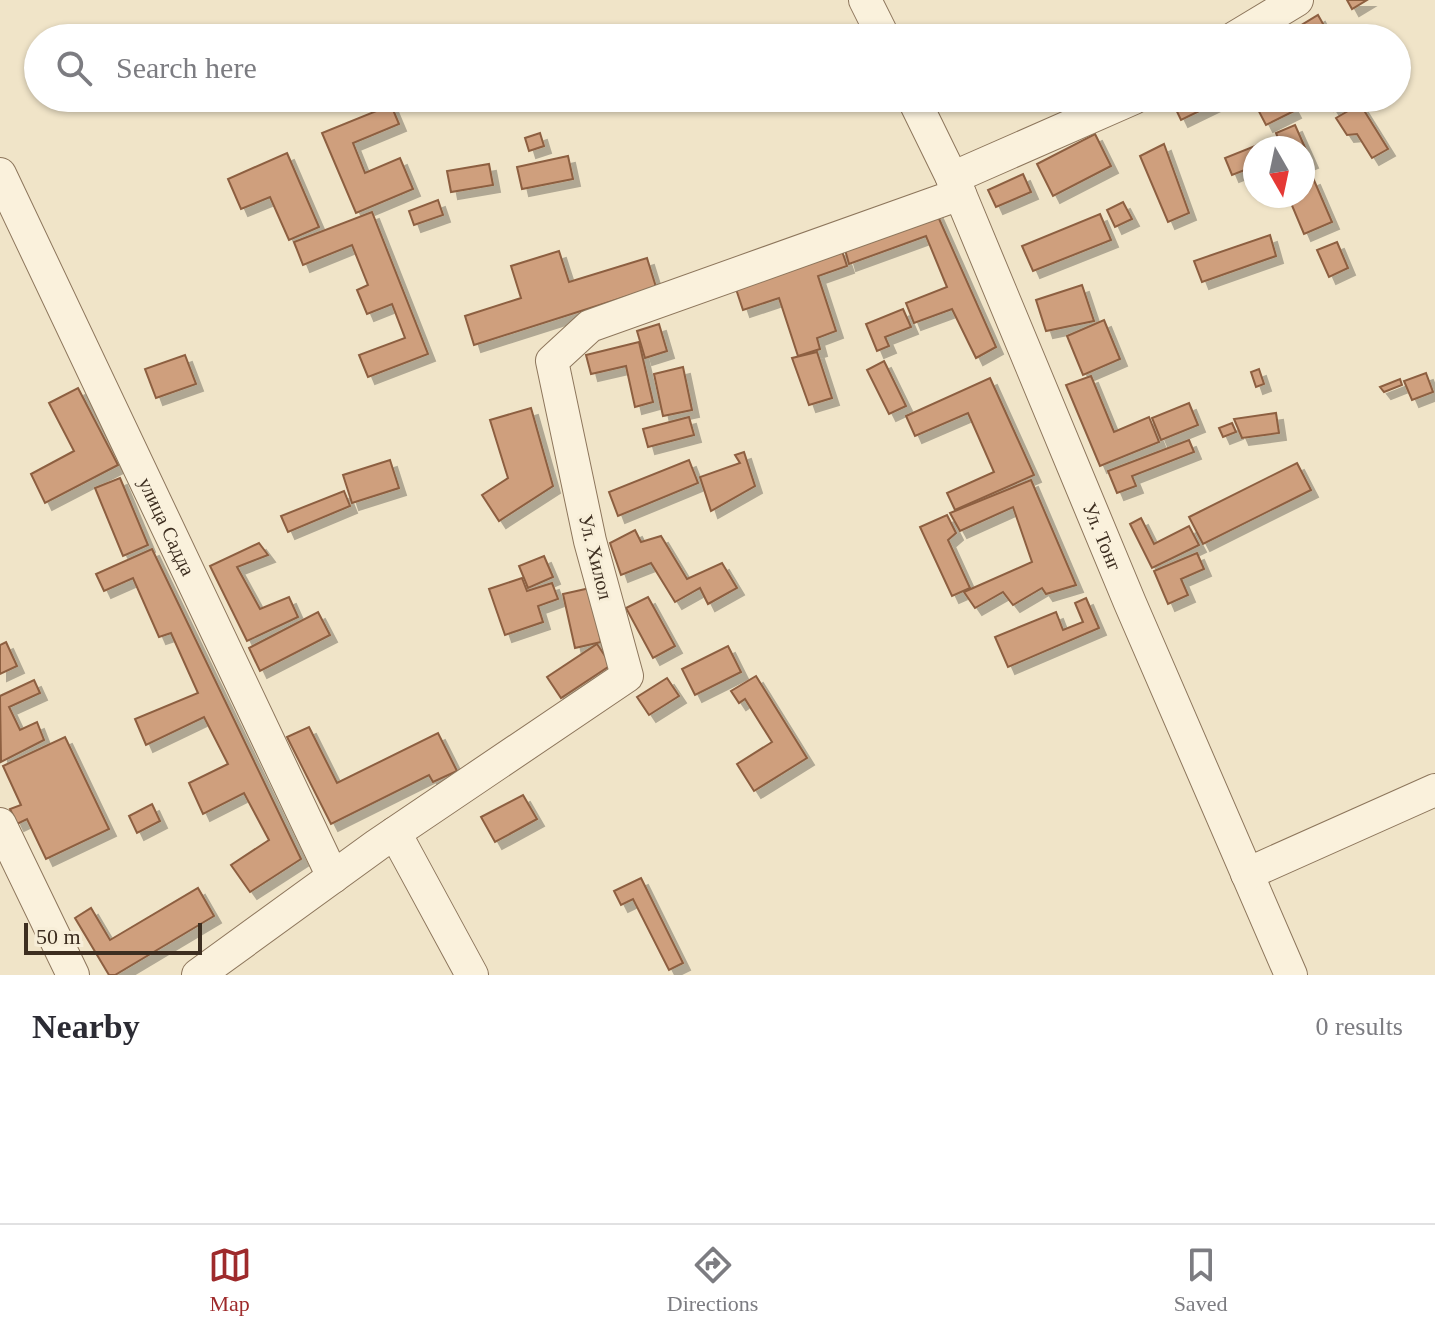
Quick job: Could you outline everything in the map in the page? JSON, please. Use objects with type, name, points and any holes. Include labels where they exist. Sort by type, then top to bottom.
[{"type":"street","points":[[865,0],[877,24]]},
{"type":"street","points":[[1257,24],[1297,0]]},
{"type":"street","name":"Ул. Тонг","points":[[920,112],[956,186],[1291,975]]},
{"type":"street","points":[[956,186],[1106,112]]},
{"type":"street","name":"улица Садда","points":[[0,174],[333,877]]},
{"type":"street","name":"Ул. Хилол","points":[[198,975],[395,833],[627,676],[590,541],[552,361],[590,326],[956,186]]},
{"type":"street","points":[[1247,874],[1435,790]]},
{"type":"street","points":[[0,824],[73,975]]},
{"type":"street","points":[[395,833],[472,975]]},
{"type":"building","points":[[1347,0],[1367,0],[1352,9]]},
{"type":"building","points":[[1318,15],[1323,24],[1303,24]]},
{"type":"building","points":[[374,112],[394,112],[399,124],[353,143],[365,173],[400,158],[413,189],[356,213],[322,133]]},
{"type":"building","points":[[1177,112],[1197,112],[1181,120]]},
{"type":"building","points":[[1259,112],[1292,112],[1266,125]]},
{"type":"building","points":[[1346,112],[1365,112],[1388,149],[1372,158],[1357,134],[1347,135],[1336,118]]},
{"type":"building","points":[[1295,125],[1300,136],[1277,136],[1276,133]]},
{"type":"building","points":[[540,133],[544,146],[529,151],[525,138]]},
{"type":"building","points":[[1095,134],[1111,166],[1053,196],[1037,164]]},
{"type":"building","points":[[1164,144],[1189,213],[1168,222],[1140,156]]},
{"type":"building","points":[[1243,151],[1243,171],[1232,175],[1225,158]]},
{"type":"building","points":[[287,153],[319,227],[289,240],[270,197],[241,209],[228,179]]},
{"type":"building","points":[[568,156],[573,179],[522,189],[517,167]]},
{"type":"building","points":[[489,164],[493,185],[451,192],[447,171]]},
{"type":"building","points":[[1023,174],[1031,192],[996,207],[988,190]]},
{"type":"building","points":[[1315,183],[1332,222],[1304,234],[1293,208],[1315,208]]},
{"type":"building","points":[[438,200],[443,215],[414,225],[409,211]]},
{"type":"building","points":[[1123,202],[1132,219],[1115,227],[1107,210]]},
{"type":"building","points":[[372,212],[428,354],[368,377],[359,355],[405,338],[392,304],[367,314],[357,290],[368,285],[352,245],[303,265],[294,242]]},
{"type":"building","points":[[936,212],[996,347],[976,358],[952,309],[914,323],[906,303],[947,287],[926,236],[849,264],[844,246]]},
{"type":"building","points":[[1100,214],[1111,240],[1033,271],[1022,246]]},
{"type":"building","points":[[1270,235],[1276,256],[1202,282],[1194,261]]},
{"type":"building","points":[[1337,242],[1348,268],[1329,277],[1317,250]]},
{"type":"building","points":[[841,248],[847,266],[818,276],[836,331],[817,338],[820,349],[798,356],[779,298],[743,310],[734,283]]},
{"type":"building","points":[[559,251],[569,282],[647,258],[656,287],[474,345],[465,316],[521,298],[511,266]]},
{"type":"building","points":[[1082,285],[1094,321],[1046,331],[1036,300]]},
{"type":"building","points":[[903,309],[911,327],[885,337],[889,346],[877,351],[866,324]]},
{"type":"building","points":[[1104,320],[1120,359],[1083,375],[1067,336]]},
{"type":"building","points":[[659,324],[667,351],[645,358],[637,331]]},
{"type":"building","points":[[639,342],[653,402],[635,407],[626,366],[591,374],[586,355]]},
{"type":"building","points":[[817,352],[832,398],[809,405],[792,358]]},
{"type":"building","points":[[185,355],[196,384],[156,398],[145,369]]},
{"type":"building","points":[[884,361],[906,406],[889,414],[867,370]]},
{"type":"building","points":[[683,367],[692,410],[663,416],[654,374]]},
{"type":"building","points":[[1259,369],[1264,384],[1256,387],[1251,372]]},
{"type":"building","points":[[1426,373],[1433,392],[1412,400],[1404,381]]},
{"type":"building","points":[[1091,376],[1114,432],[1149,417],[1159,442],[1100,466],[1066,385]]},
{"type":"building","points":[[990,378],[1034,475],[955,510],[947,493],[994,472],[968,413],[915,436],[906,416]]},
{"type":"building","points":[[1400,379],[1402,385],[1384,392],[1380,387]]},
{"type":"building","points":[[78,388],[118,465],[45,503],[31,474],[74,451],[49,403]]},
{"type":"building","points":[[1189,403],[1198,425],[1161,440],[1152,418]]},
{"type":"building","points":[[531,408],[553,486],[499,521],[482,495],[508,478],[490,420]]},
{"type":"building","points":[[1276,413],[1279,433],[1242,438],[1234,419]]},
{"type":"building","points":[[689,417],[694,435],[648,447],[643,429]]},
{"type":"building","points":[[1232,423],[1236,432],[1223,437],[1219,428]]},
{"type":"building","points":[[1189,440],[1194,452],[1132,476],[1136,486],[1117,493],[1108,471]]},
{"type":"building","points":[[744,452],[755,486],[711,511],[700,477],[740,463],[735,455]]},
{"type":"building","points":[[390,460],[399,488],[352,503],[343,475]]},
{"type":"building","points":[[689,460],[698,483],[618,516],[609,492]]},
{"type":"building","points":[[1297,463],[1311,490],[1203,544],[1189,517]]},
{"type":"building","points":[[120,478],[148,545],[123,556],[95,488]]},
{"type":"building","points":[[1031,480],[1076,585],[1046,594],[1042,588],[1013,605],[1003,592],[975,608],[964,592],[1032,562],[1013,507],[960,531],[950,513]]},
{"type":"building","points":[[344,491],[350,506],[288,532],[281,516]]},
{"type":"building","points":[[947,515],[956,533],[948,540],[970,588],[952,596],[920,527]]},
{"type":"building","points":[[1141,518],[1154,544],[1189,526],[1199,545],[1152,568],[1130,524]]},
{"type":"building","points":[[635,530],[641,542],[661,536],[687,579],[722,563],[737,588],[708,604],[700,588],[675,602],[651,563],[621,575],[610,543]]},
{"type":"building","points":[[259,543],[268,555],[237,567],[260,609],[289,597],[298,617],[247,641],[210,566]]},
{"type":"building","points":[[152,549],[301,859],[250,892],[231,865],[269,840],[244,793],[203,814],[189,783],[228,764],[204,717],[146,745],[135,719],[198,693],[171,633],[159,637],[133,578],[104,591],[96,574]]},
{"type":"building","points":[[1197,553],[1204,569],[1181,579],[1188,595],[1168,604],[1154,571]]},
{"type":"building","points":[[544,556],[553,577],[528,588],[519,566]]},
{"type":"building","points":[[522,578],[527,591],[552,583],[558,599],[538,606],[543,622],[505,635],[489,589]]},
{"type":"building","points":[[590,588],[601,642],[575,648],[563,594]]},
{"type":"building","points":[[648,597],[675,646],[653,658],[626,608]]},
{"type":"building","points":[[1086,598],[1099,628],[1008,667],[995,637],[1056,612],[1063,630],[1083,622],[1075,603]]},
{"type":"building","points":[[318,612],[330,635],[260,671],[249,648]]},
{"type":"building","points":[[6,642],[17,666],[0,674],[0,645]]},
{"type":"building","points":[[597,644],[611,665],[561,698],[547,677]]},
{"type":"building","points":[[728,646],[741,672],[695,695],[682,669]]},
{"type":"building","points":[[756,676],[807,758],[754,791],[737,764],[772,742],[745,699],[739,703],[731,691]]},
{"type":"building","points":[[667,678],[679,696],[649,715],[637,697]]},
{"type":"building","points":[[34,680],[40,693],[9,707],[20,730],[37,722],[44,740],[1,762],[0,696]]},
{"type":"building","points":[[309,727],[337,783],[438,733],[457,771],[433,782],[429,775],[331,824],[287,737]]},
{"type":"building","points":[[65,737],[109,829],[46,859],[27,819],[17,824],[10,809],[21,805],[3,766]]},
{"type":"building","points":[[523,795],[537,819],[495,842],[481,817]]},
{"type":"building","points":[[152,804],[160,821],[137,833],[129,816]]},
{"type":"building","points":[[641,878],[683,963],[669,970],[633,899],[621,905],[614,891]]},
{"type":"building","points":[[198,888],[214,916],[115,975],[109,975],[75,918],[91,908],[110,940]]}]
